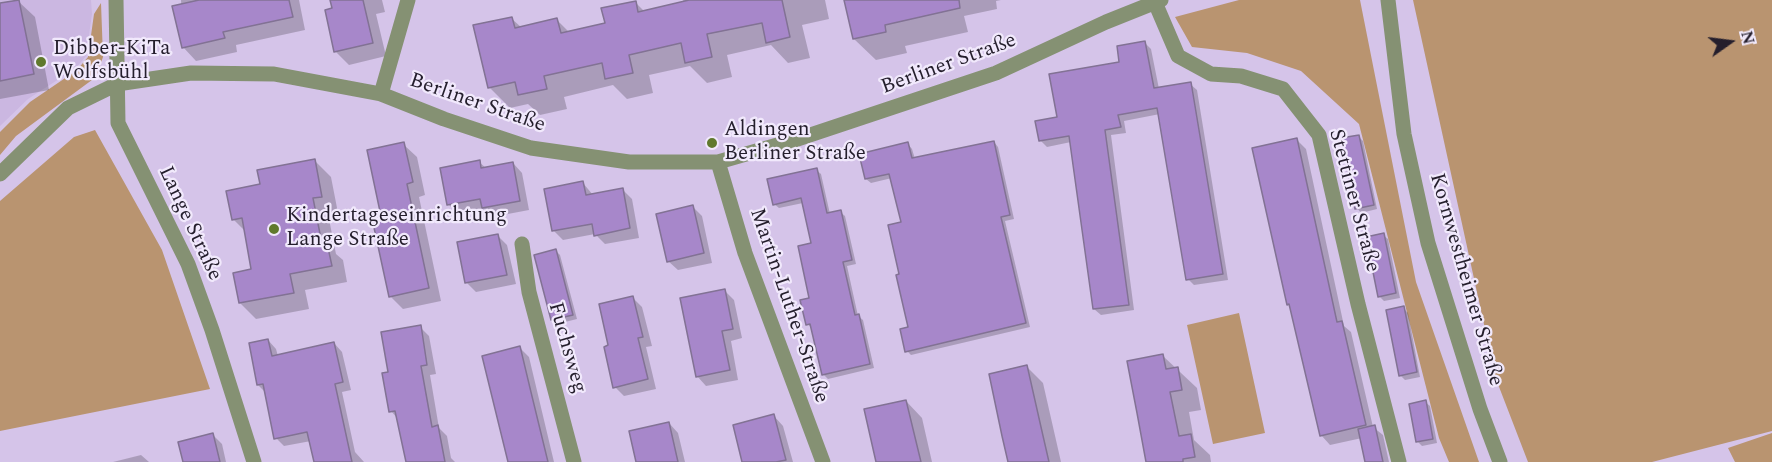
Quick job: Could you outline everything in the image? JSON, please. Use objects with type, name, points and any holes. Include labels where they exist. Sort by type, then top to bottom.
[{"type":"street","name":"Lange Straße","points":[[116,0],[118,123],[188,264],[212,330],[254,462]]},
{"type":"street","points":[[381,93],[408,0]]},
{"type":"street","name":"Kornwestheimer Straße","points":[[1388,0],[1404,134],[1428,243],[1480,409],[1500,462]]},
{"type":"street","name":"Berliner Straße","points":[[0,174],[68,108],[117,84],[191,74],[274,74],[381,93],[444,119],[531,148],[628,162],[718,162],[795,141],[996,73],[1156,1]]},
{"type":"street","name":"Stettiner Straße","points":[[1156,1],[1178,56],[1211,74],[1240,76],[1283,89],[1319,135],[1361,315],[1399,462]]},
{"type":"street","name":"Martin-Luther-Straße","points":[[718,162],[745,253],[823,462]]},
{"type":"street","name":"Fuchsweg","points":[[522,244],[529,292],[574,462]]},
{"type":"shaded area","name":"Dibber-KiTa Wolfsbühl","points":[[0,0],[91,0],[92,14],[86,56],[76,68],[28,99],[0,126]]},
{"type":"shaded area","points":[[1239,0],[1360,0],[1416,282],[1479,462],[1449,462],[1439,438],[1359,124],[1301,71],[1247,53],[1192,47],[1175,17]]},
{"type":"shaded area","points":[[1413,0],[1772,0],[1772,431],[1652,462],[1528,462],[1496,379]]},
{"type":"shaded area","points":[[101,3],[103,57],[96,77],[16,136],[0,155],[0,132],[30,102],[77,70],[88,57],[94,14]]},
{"type":"shaded area","points":[[95,130],[162,250],[210,389],[0,431],[0,201],[74,137]]},
{"type":"shaded area","points":[[1239,313],[1265,433],[1213,444],[1187,325]]},
{"type":"shaded area","points":[[1772,433],[1772,462],[1735,462],[1728,448]]},
{"type":"building","points":[[19,0],[34,74],[0,81],[0,3]]},
{"type":"building","points":[[199,0],[289,0],[293,17],[223,32],[225,38],[182,48],[172,6]]},
{"type":"building","points":[[330,0],[363,0],[373,43],[334,52],[325,10],[332,8]]},
{"type":"building","points":[[689,0],[782,0],[790,37],[766,43],[762,23],[707,34],[712,57],[685,63],[681,43],[629,55],[633,73],[605,79],[602,63],[544,76],[547,89],[518,95],[515,82],[488,88],[473,25],[512,17],[515,28],[557,18],[561,33],[605,23],[601,8],[636,1],[638,12]]},
{"type":"building","points":[[844,0],[959,0],[960,8],[885,25],[886,32],[853,39]]},
{"type":"building","points":[[1145,41],[1154,88],[1191,82],[1223,274],[1186,280],[1157,108],[1118,115],[1121,127],[1105,130],[1129,305],[1093,309],[1069,136],[1039,141],[1035,121],[1057,117],[1049,74],[1119,62],[1117,46]]},
{"type":"building","points":[[1359,135],[1374,205],[1355,209],[1341,138]]},
{"type":"building","points":[[1297,138],[1337,322],[1342,321],[1366,425],[1320,436],[1289,304],[1287,305],[1252,148]]},
{"type":"building","points":[[994,141],[1010,215],[1001,217],[1026,323],[905,352],[900,329],[908,327],[888,225],[901,222],[889,174],[865,179],[859,154],[908,142],[912,158]]},
{"type":"building","points":[[404,142],[413,182],[407,184],[429,288],[389,297],[373,223],[382,221],[367,150]]},
{"type":"building","name":"Kindertageseinrichtung Lange Straße","points":[[315,159],[322,197],[313,198],[322,244],[327,243],[332,266],[290,274],[294,293],[239,303],[233,273],[251,269],[242,218],[232,220],[226,191],[260,184],[257,170]]},
{"type":"building","points":[[480,160],[481,168],[513,162],[520,201],[482,208],[480,199],[447,205],[440,168]]},
{"type":"building","points":[[817,168],[827,213],[841,210],[852,260],[843,262],[855,315],[859,314],[870,364],[822,375],[810,324],[806,325],[800,300],[809,298],[798,246],[811,243],[801,198],[773,205],[767,179]]},
{"type":"building","points":[[583,181],[586,195],[623,188],[630,228],[594,236],[592,224],[552,231],[544,189]]},
{"type":"building","points":[[693,205],[704,253],[667,262],[656,214]]},
{"type":"building","points":[[1384,233],[1396,293],[1378,297],[1366,237]]},
{"type":"building","points":[[498,234],[507,275],[465,283],[457,242]]},
{"type":"building","points":[[556,249],[573,315],[551,320],[534,255]]},
{"type":"building","points":[[725,289],[733,329],[722,331],[730,370],[696,377],[680,298]]},
{"type":"building","points":[[633,296],[643,337],[638,338],[648,379],[613,388],[604,347],[608,345],[599,304]]},
{"type":"building","points":[[1404,306],[1417,372],[1399,376],[1386,310]]},
{"type":"building","points":[[421,325],[427,365],[421,366],[432,427],[438,425],[445,462],[406,462],[395,411],[389,412],[382,373],[388,372],[381,332]]},
{"type":"building","points":[[268,339],[272,356],[334,342],[343,382],[335,384],[352,462],[314,462],[307,432],[274,439],[263,384],[257,385],[249,343]]},
{"type":"building","points":[[520,346],[548,462],[508,462],[482,356]]},
{"type":"building","points":[[1163,354],[1166,369],[1178,367],[1182,390],[1170,392],[1179,436],[1191,434],[1195,457],[1183,459],[1183,462],[1146,462],[1127,361]]},
{"type":"building","points":[[1027,365],[1049,462],[1008,462],[1002,436],[989,374]]},
{"type":"building","points":[[906,400],[921,462],[876,462],[864,409]]},
{"type":"building","points":[[1426,400],[1433,439],[1416,442],[1409,404]]},
{"type":"building","points":[[774,414],[786,460],[742,462],[733,425]]},
{"type":"building","points":[[669,422],[678,462],[636,462],[629,431]]},
{"type":"building","points":[[1375,425],[1383,462],[1365,462],[1358,429]]},
{"type":"building","points":[[213,433],[220,462],[183,462],[178,442]]},
{"type":"place","name":"Dibber-KiTa Wolfsbühl","points":[[41,62]]},
{"type":"place","name":"Aldingen Berliner Straße","points":[[712,143]]},
{"type":"place","name":"Kindertageseinrichtung Lange Straße","points":[[274,229]]}]
